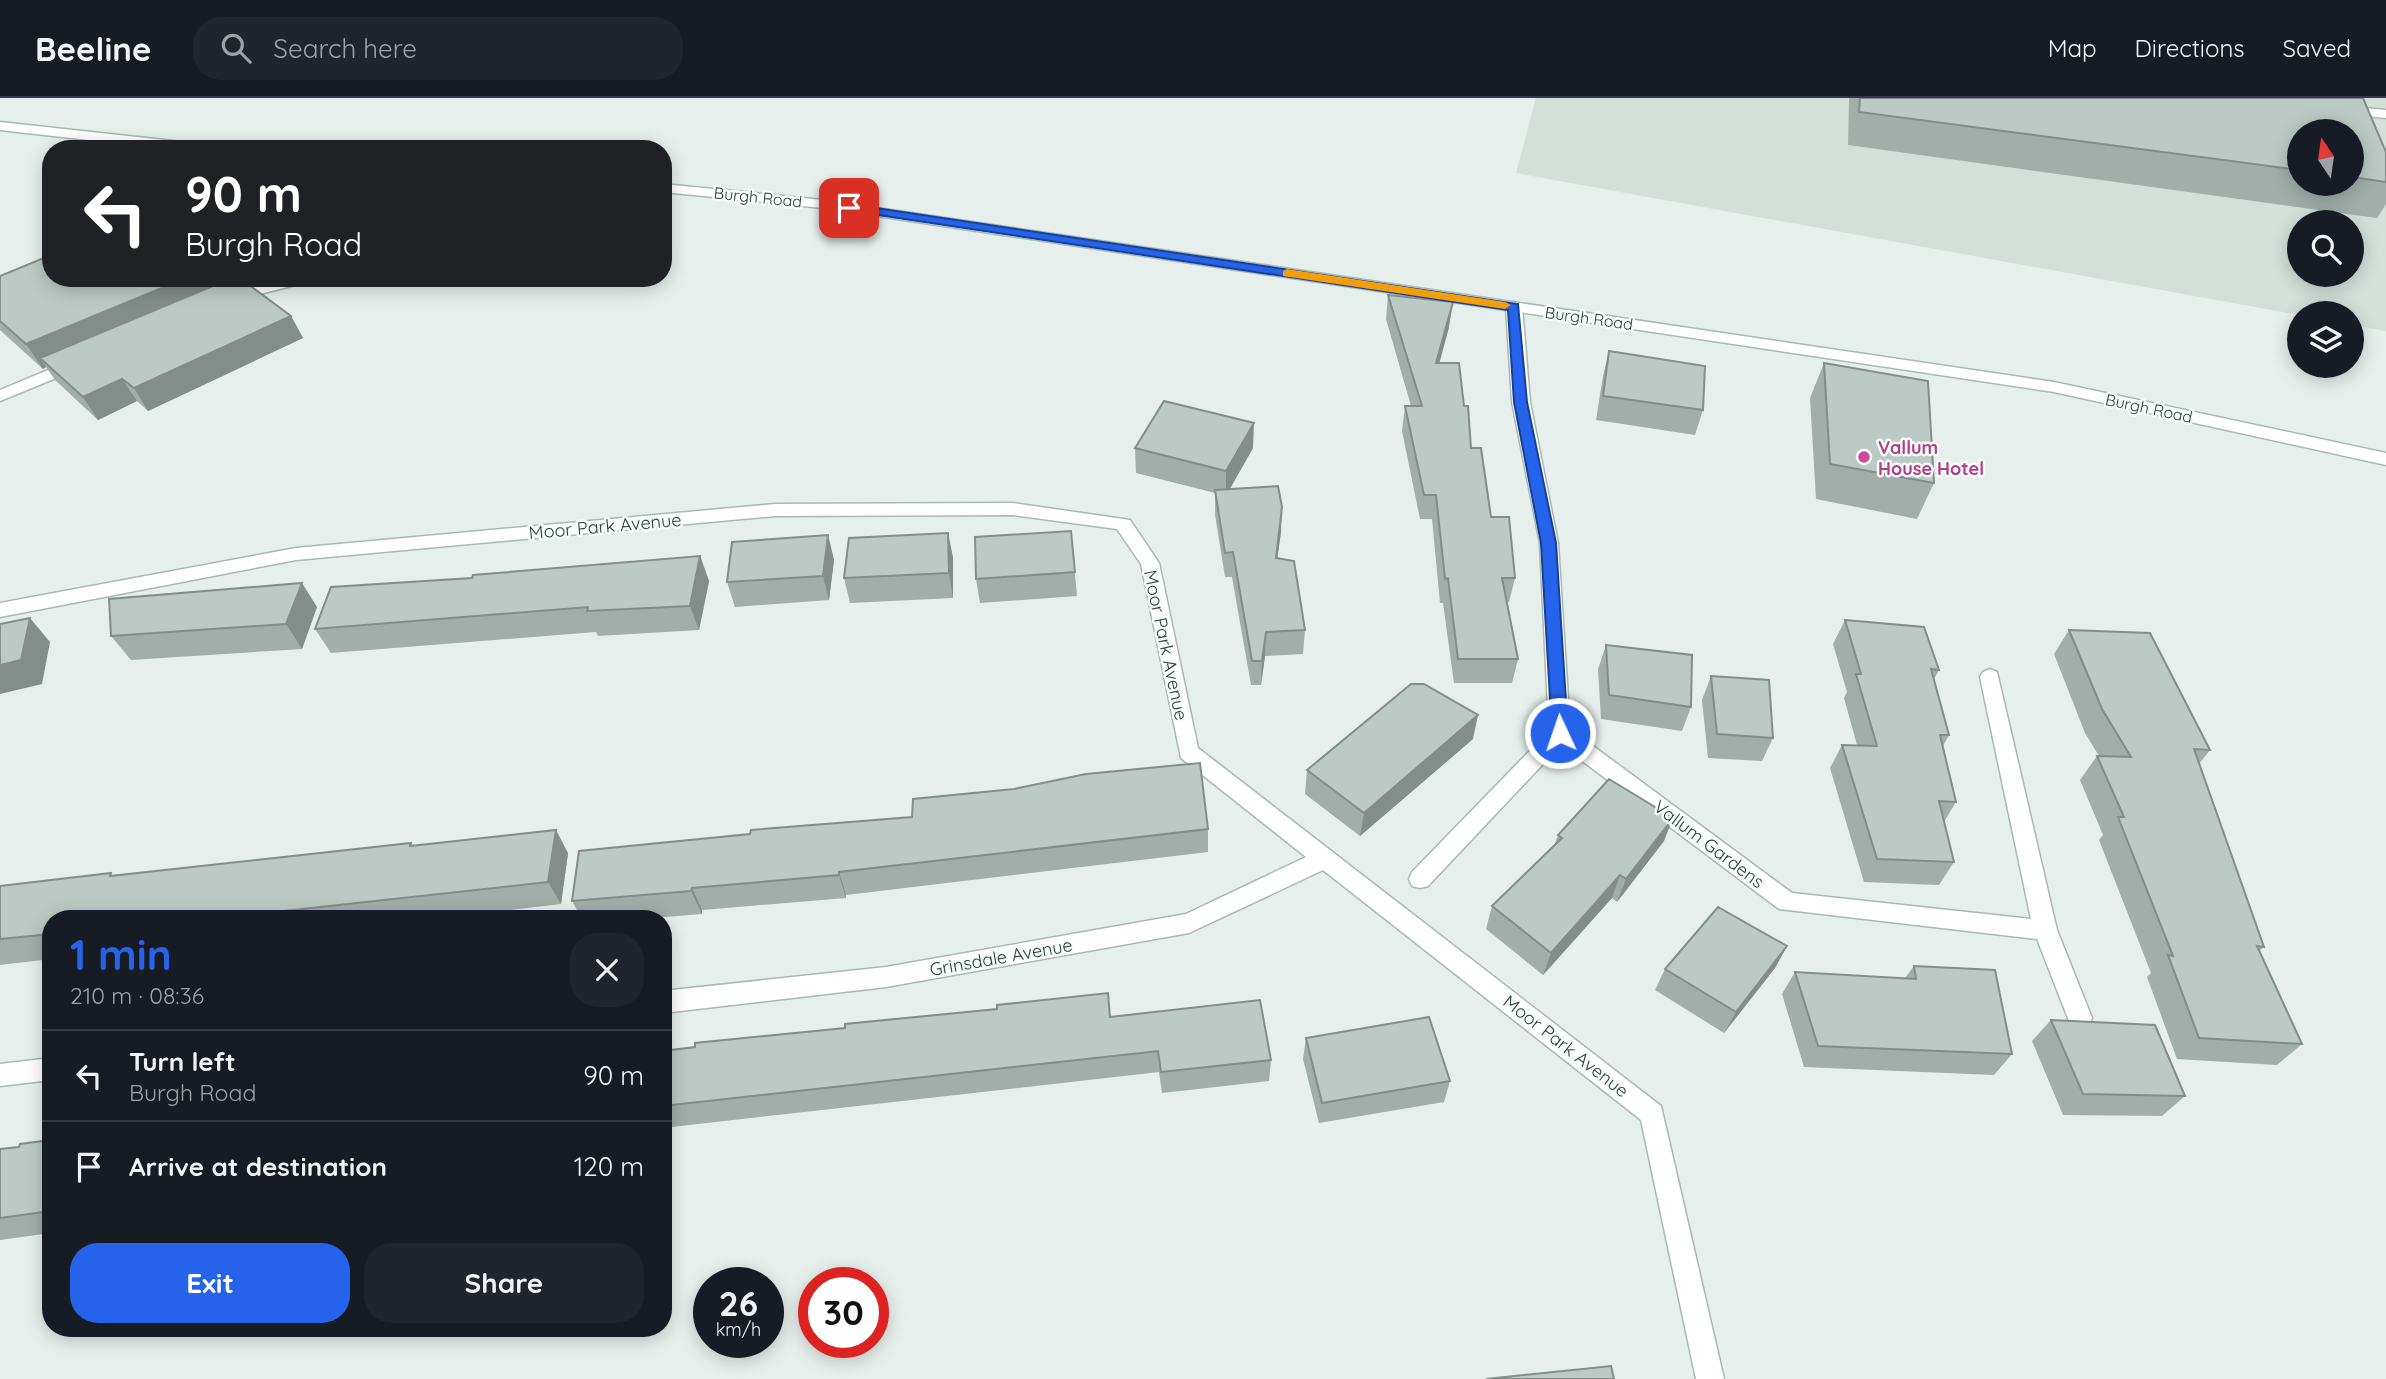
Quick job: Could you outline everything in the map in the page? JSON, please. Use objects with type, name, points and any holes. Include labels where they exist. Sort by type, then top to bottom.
[{"type":"street","points":[[2331,109],[2386,114]]},
{"type":"street","points":[[0,126],[128,140]]},
{"type":"street","name":"Burgh Road","points":[[672,189],[823,204],[2054,387],[2386,459]]},
{"type":"street","points":[[210,305],[267,287]]},
{"type":"street","points":[[1420,879],[1560,733],[1549,543],[1521,402],[1514,307]]},
{"type":"street","points":[[0,396],[86,358]]},
{"type":"street","name":"Moor Park Avenue","points":[[0,610],[296,554],[775,510],[1013,509],[1123,524],[1150,563],[1188,752],[1652,1114],[1710,1379]]},
{"type":"street","points":[[1990,677],[2045,930],[2080,1018]]},
{"type":"street","name":"Vallum Gardens","points":[[1560,733],[1787,902],[2045,930]]},
{"type":"street","name":"Grinsdale Avenue","points":[[672,1001],[886,977],[1189,923],[1324,859]]},
{"type":"street","points":[[0,1075],[42,1070]]},
{"type":"shaded area","points":[[1536,98],[2386,98],[2386,331],[2364,327],[2364,301],[2287,301],[2287,313],[1516,173]]},
{"type":"building","points":[[1860,98],[2363,98],[2386,152],[2386,182],[2364,179],[2364,119],[2287,119],[2287,168],[1859,112]]},
{"type":"building","points":[[42,259],[42,287],[164,287],[26,344],[0,321],[0,276]]},
{"type":"building","points":[[210,287],[252,287],[291,316],[134,388],[122,379],[83,397],[40,358]]},
{"type":"building","points":[[1388,295],[1453,302],[1436,363],[1459,363],[1464,406],[1468,406],[1471,448],[1481,448],[1491,517],[1509,517],[1515,578],[1502,578],[1518,659],[1458,659],[1448,578],[1445,579],[1436,495],[1424,495],[1405,406],[1422,406]]},
{"type":"building","points":[[1609,351],[1705,366],[1703,410],[1603,396]]},
{"type":"building","points":[[1824,363],[1928,381],[1934,483],[1830,464]]},
{"type":"building","points":[[1164,401],[1254,423],[1226,471],[1135,448]]},
{"type":"building","points":[[1278,486],[1282,507],[1276,558],[1294,561],[1305,630],[1266,632],[1262,661],[1252,661],[1233,552],[1225,553],[1215,490]]},
{"type":"building","points":[[1071,531],[1075,572],[976,579],[975,537]]},
{"type":"building","points":[[948,533],[949,573],[844,578],[849,538]]},
{"type":"building","points":[[828,535],[823,576],[727,582],[732,542]]},
{"type":"building","points":[[700,556],[690,606],[587,611],[588,607],[315,629],[331,587],[472,578],[473,575]]},
{"type":"building","points":[[302,583],[286,624],[111,636],[109,599]]},
{"type":"building","points":[[30,618],[21,660],[0,665],[0,624]]},
{"type":"building","points":[[1845,620],[1924,627],[1939,670],[1931,669],[1949,735],[1940,735],[1956,802],[1939,801],[1954,862],[1877,859],[1842,745],[1877,746],[1856,674],[1861,674]]},
{"type":"building","points":[[2069,630],[2150,633],[2210,750],[2194,749],[2264,947],[2257,946],[2302,1044],[2199,1038],[2168,955],[2173,956],[2118,817],[2124,817],[2097,756],[2131,757],[2102,709]]},
{"type":"building","points":[[1606,645],[1692,655],[1691,707],[1609,695]]},
{"type":"building","points":[[1711,676],[1769,680],[1773,738],[1717,734]]},
{"type":"building","points":[[1411,684],[1424,684],[1478,715],[1364,813],[1307,770]]},
{"type":"building","points":[[1200,763],[1208,829],[839,872],[839,875],[572,901],[579,851],[750,834],[751,830],[912,817],[913,799],[1014,789],[1086,774]]},
{"type":"building","points":[[1609,779],[1673,818],[1626,879],[1620,875],[1551,953],[1492,906],[1562,838],[1558,835]]},
{"type":"building","points":[[556,830],[548,882],[293,910],[42,910],[42,935],[0,939],[0,886],[411,843],[410,846]]},
{"type":"building","points":[[1718,907],[1787,946],[1736,1012],[1665,969]]},
{"type":"building","points":[[1914,966],[1995,970],[2012,1054],[1818,1046],[1795,972],[1916,979]]},
{"type":"building","points":[[1108,993],[1110,1017],[1260,1000],[1271,1060],[1161,1072],[1158,1051],[672,1105],[672,1050],[695,1047],[695,1043],[845,1028],[845,1024],[997,1009],[997,1005]]},
{"type":"building","points":[[1429,1017],[1450,1081],[1322,1103],[1306,1038]]},
{"type":"building","points":[[2051,1020],[2155,1025],[2185,1096],[2083,1094]]},
{"type":"building","points":[[42,1141],[42,1212],[0,1218],[0,1149],[19,1147],[20,1144]]},
{"type":"building","points":[[1611,1366],[1614,1379],[1486,1379]]},
{"type":"slow traffic","points":[[1287,273],[1505,305]]},
{"type":"place","name":"Vallum House Hotel","points":[[1864,457]]},
{"type":"route","points":[[849,208],[1514,307],[1521,402],[1549,543],[1560,733]]}]
